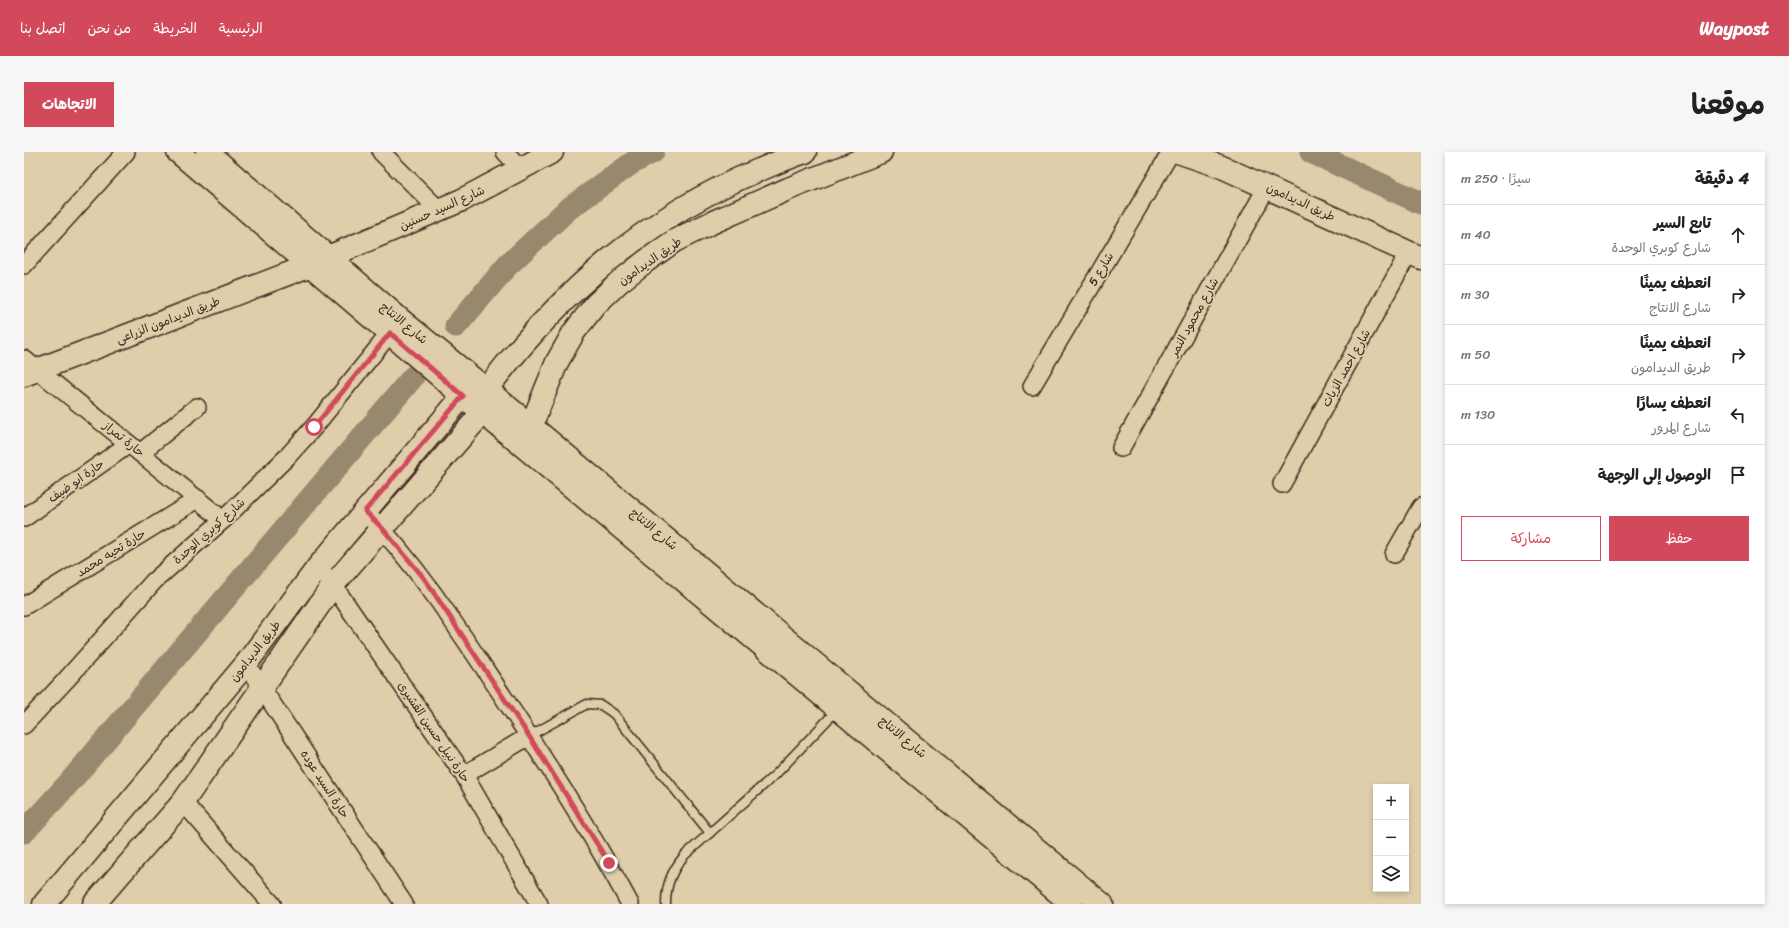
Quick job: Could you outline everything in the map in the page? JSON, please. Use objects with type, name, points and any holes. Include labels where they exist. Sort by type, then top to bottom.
[{"type":"main road","name":"شارع الانتاج","points":[[178,152],[319,261],[402,321],[531,426],[1101,904]]},
{"type":"main road","name":"شارع الانتاج","points":[[207,152],[319,261],[390,333],[482,412],[1072,904]]},
{"type":"main road","name":"شارع السيد حسنين","points":[[319,261],[462,200],[522,170],[552,152]]},
{"type":"main road","name":"طريق الديدامون","points":[[486,390],[515,352],[548,316],[582,282],[620,251],[659,222],[686,206],[735,180],[805,152]]},
{"type":"main road","name":"طريق الديدامون","points":[[531,426],[557,362],[574,332],[595,305],[619,282],[674,241],[788,189],[882,152]]},
{"type":"main road","name":"طريق الديدامون","points":[[1178,152],[1222,167],[1415,255]]},
{"type":"main road","points":[[659,222],[674,241]]},
{"type":"main road","name":"طريق الديدامون الزراعى","points":[[29,368],[319,261]]},
{"type":"main road","name":"طريق الديدامون","points":[[44,904],[246,664],[318,567],[463,396]]},
{"type":"main road","name":"طريق الديدامون","points":[[94,904],[183,802],[334,585],[482,412]]},
{"type":"street","points":[[24,265],[126,152]]},
{"type":"street","points":[[381,152],[439,210]]},
{"type":"street","points":[[505,152],[522,170]]},
{"type":"street","name":"شارع 5","points":[[1032,386],[1171,152]]},
{"type":"street","name":"شارع محمود النمر","points":[[1121,448],[1267,187]]},
{"type":"street","name":"شارع احمد الزيات","points":[[1282,484],[1415,255]]},
{"type":"street","name":"شارع كوبري الوحدة","points":[[24,725],[154,581],[223,520],[287,457],[314,427],[390,333]]},
{"type":"street","name":"حارة تمراز","points":[[29,368],[135,448],[223,520]]},
{"type":"street","name":"حارة ابو ضيف","points":[[24,518],[197,407]]},
{"type":"street","name":"حارة تحيه محمد","points":[[24,606],[198,499]]},
{"type":"street","points":[[1394,554],[1421,507]]},
{"type":"street","points":[[365,511],[383,529],[424,578],[529,736],[605,857],[630,904]]},
{"type":"street","name":"حارة نبيل حسين القشيرى","points":[[318,567],[334,585],[464,775],[539,904]]},
{"type":"street","name":"حارة السيد عوده","points":[[246,664],[404,904]]},
{"type":"street","points":[[464,775],[529,736]]},
{"type":"street","points":[[183,802],[272,904]]},
{"type":"lane","points":[[529,736],[587,704],[601,705],[614,714],[710,833]]},
{"type":"lane","points":[[666,904],[666,891],[670,877],[684,856],[776,774],[838,709]]},
{"type":"waterway","points":[[456,326],[508,265],[567,210],[632,163],[653,152]]},
{"type":"waterway","points":[[1311,152],[1421,203]]},
{"type":"waterway","points":[[24,832],[69,783],[413,377]]},
{"type":"route","points":[[314,427],[390,333],[463,396],[365,511],[383,529],[424,578],[529,736],[609,863]]}]
